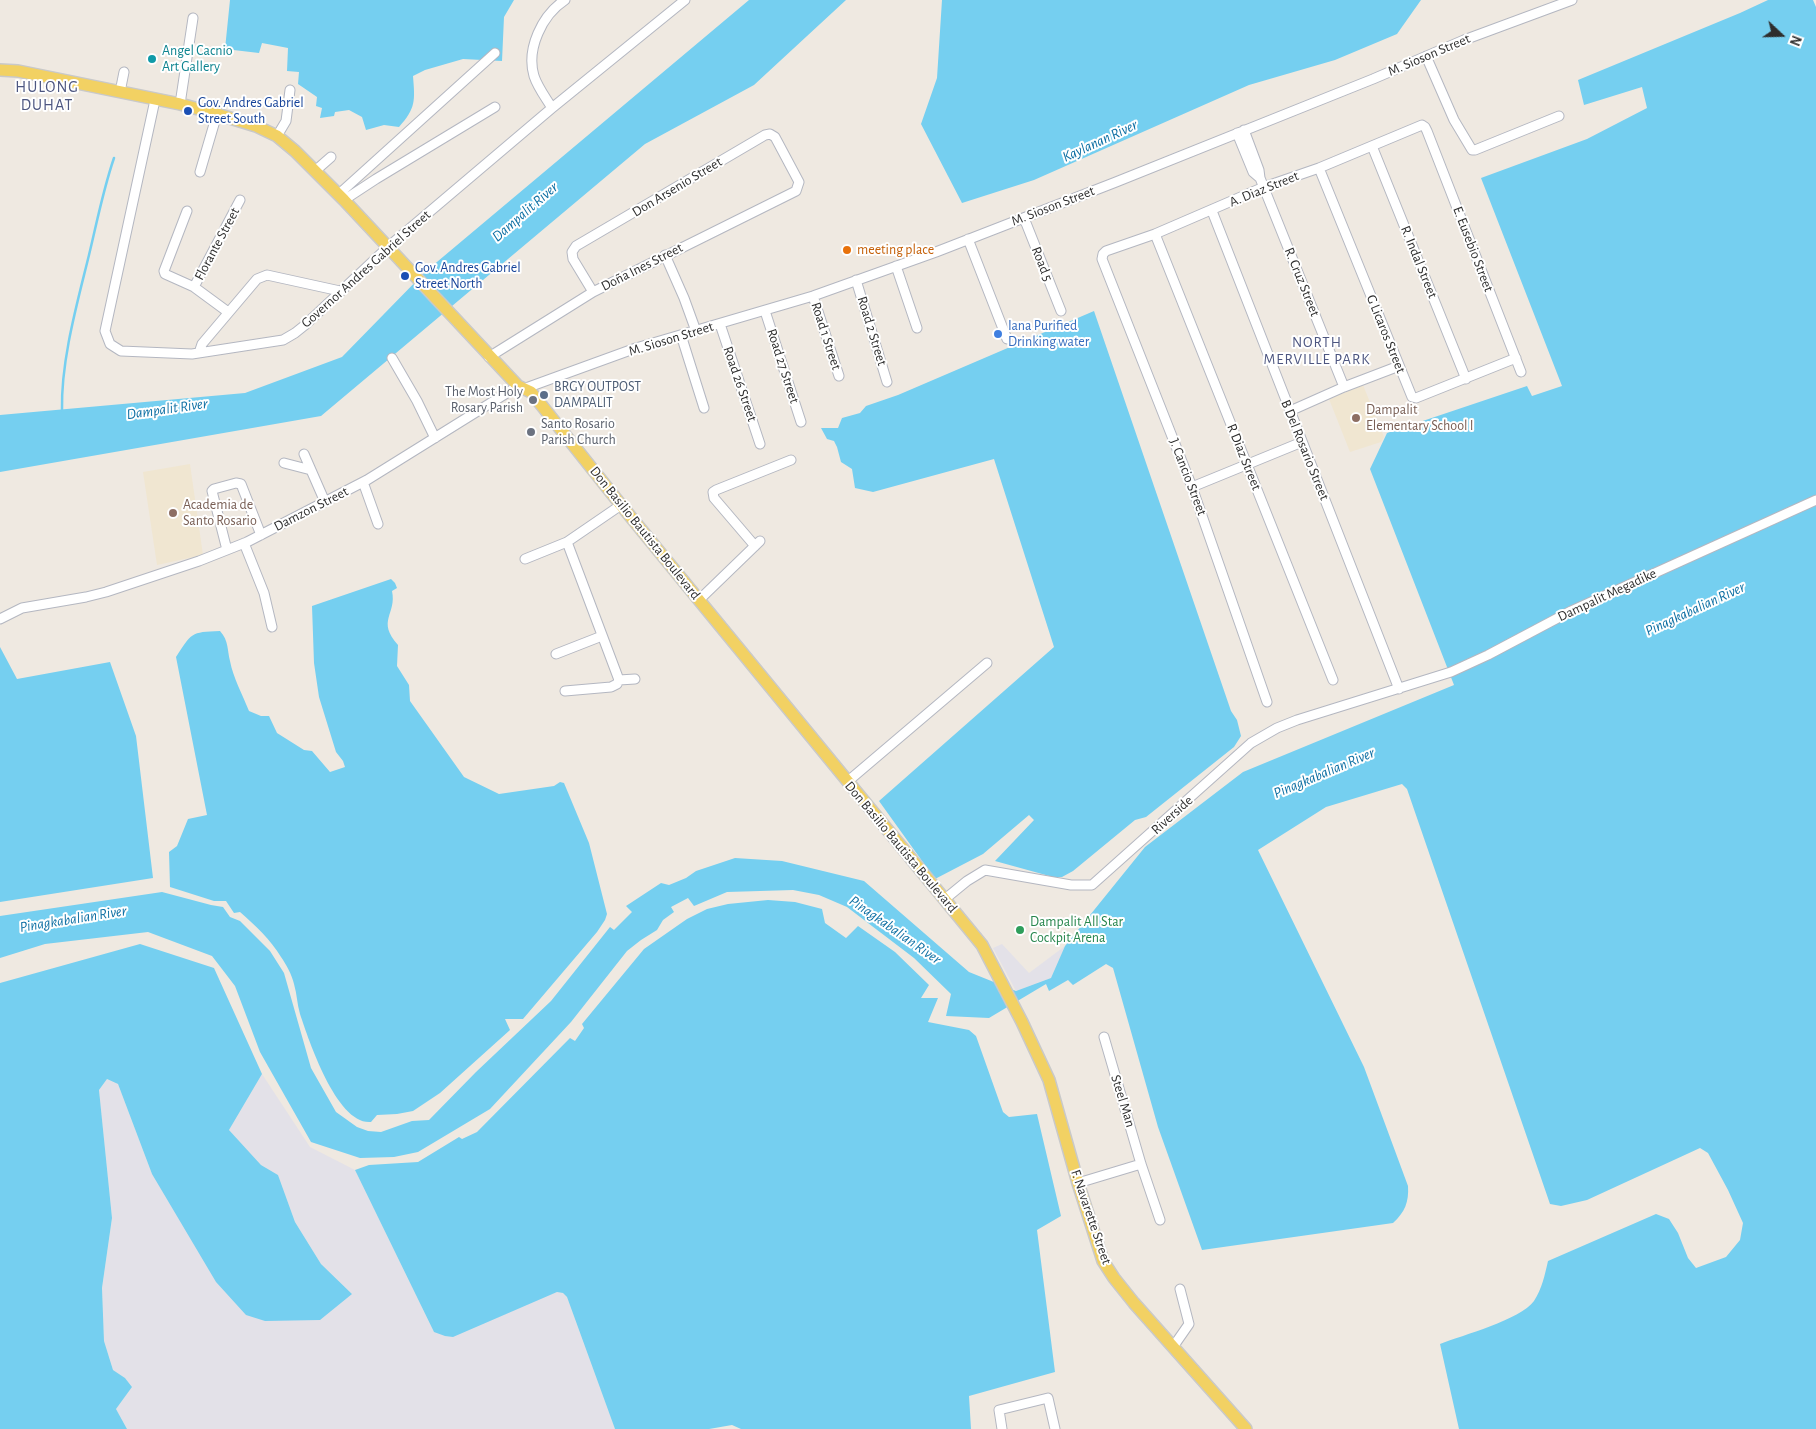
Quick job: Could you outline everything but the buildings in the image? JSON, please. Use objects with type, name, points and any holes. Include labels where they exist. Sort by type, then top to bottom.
[{"type":"main road","name":"Don Basilio Bautista Boulevard","points":[[0,70],[18,71],[180,104],[217,114],[256,126],[277,136],[295,151],[342,197],[489,357],[522,387],[531,392],[621,506],[982,945],[1022,1022]]},
{"type":"main road","name":"F. Navarette Street","points":[[1022,1022],[1049,1080],[1078,1183],[1103,1261],[1114,1278],[1246,1429]]},
{"type":"street","points":[[552,108],[535,78],[533,51],[542,25],[554,8],[565,0]]},
{"type":"street","name":"Governor Andres Gabriel Street","points":[[155,100],[112,295],[106,336],[110,344],[121,351],[185,354],[283,340],[306,325],[388,246],[675,4],[685,0]]},
{"type":"street","name":"M. Sioson Street","points":[[522,387],[636,348],[813,296],[896,266],[1024,218],[1426,56],[1572,0]]},
{"type":"street","points":[[180,104],[193,18]]},
{"type":"street","points":[[342,197],[495,54]]},
{"type":"street","points":[[1426,56],[1454,120],[1472,150],[1559,116]]},
{"type":"street","points":[[120,92],[124,72]]},
{"type":"street","points":[[277,136],[286,121],[290,90]]},
{"type":"street","points":[[342,197],[376,179],[495,107]]},
{"type":"street","points":[[200,172],[217,114]]},
{"type":"street","name":"A. Diaz Street","points":[[1103,254],[1106,251],[1155,234],[1264,187],[1319,168],[1418,126],[1422,125],[1425,127]]},
{"type":"street","name":"E. Eusebio Street","points":[[1425,127],[1521,372]]},
{"type":"street","name":"R. Cruz Street","points":[[1240,131],[1253,172],[1260,178],[1264,187],[1344,387]]},
{"type":"street","name":"Don Arsenio Street","points":[[594,292],[573,259],[572,252],[576,246],[765,135],[770,134],[775,137],[799,182],[799,187]]},
{"type":"street","name":"R. Indal Street","points":[[1372,146],[1466,379]]},
{"type":"street","points":[[315,171],[331,157]]},
{"type":"street","name":"G Licaros Street","points":[[1319,168],[1412,397],[1414,398],[1466,379],[1516,358]]},
{"type":"street","name":"Doña Ines Street","points":[[489,357],[594,292],[664,255],[796,191],[799,187]]},
{"type":"street","name":"Florante Street","points":[[194,287],[240,200]]},
{"type":"street","points":[[187,211],[164,271],[167,275],[194,287],[228,312]]},
{"type":"street","name":"B Del Rosario Street","points":[[1212,211],[1399,689]]},
{"type":"street","name":"Road 5","points":[[1024,218],[1061,311]]},
{"type":"street","name":"R Diaz Street","points":[[1155,234],[1333,680]]},
{"type":"street","points":[[968,239],[1007,340]]},
{"type":"street","name":"J. Cancio Street","points":[[1103,254],[1102,259],[1192,487],[1267,702]]},
{"type":"street","points":[[664,255],[684,298],[696,331]]},
{"type":"street","points":[[896,266],[917,328]]},
{"type":"street","points":[[199,353],[202,344],[257,279],[267,275],[340,291]]},
{"type":"street","name":"Road 2 Street","points":[[856,280],[887,382]]},
{"type":"street","name":"Road 1 Street","points":[[813,296],[839,376]]},
{"type":"street","name":"Road 27 Street","points":[[765,311],[801,422]]},
{"type":"street","name":"Road 26 Street","points":[[720,324],[760,444]]},
{"type":"street","points":[[681,336],[704,408]]},
{"type":"street","points":[[392,358],[435,438]]},
{"type":"street","points":[[1290,411],[1344,387],[1399,366]]},
{"type":"street","name":"Damzon Street","points":[[0,619],[22,608],[106,592],[244,543],[363,482],[522,387]]},
{"type":"street","points":[[1192,487],[1302,442]]},
{"type":"street","points":[[304,454],[325,502]]},
{"type":"street","points":[[699,600],[757,544],[714,498],[713,492],[791,460]]},
{"type":"street","points":[[284,463],[311,470]]},
{"type":"street","points":[[363,482],[378,524]]},
{"type":"street","points":[[227,550],[212,492],[214,488],[236,483],[241,484],[261,535]]},
{"type":"street","name":"Dampalit Megadike","points":[[1399,689],[1451,672],[1488,655],[1571,611],[1816,500]]},
{"type":"street","points":[[525,559],[567,542],[621,506]]},
{"type":"street","points":[[567,542],[619,680]]},
{"type":"street","points":[[244,543],[264,593],[272,627]]},
{"type":"street","points":[[556,654],[602,636]]},
{"type":"street","points":[[847,782],[987,663]]},
{"type":"street","points":[[619,680],[635,679]]},
{"type":"street","points":[[565,691],[611,687],[617,684],[619,680]]},
{"type":"street","name":"Riverside","points":[[945,899],[967,881],[985,870],[1071,885],[1092,885],[1251,742],[1297,720],[1399,689]]},
{"type":"street","name":"Steel Man","points":[[1104,1037],[1160,1220]]},
{"type":"street","points":[[1078,1183],[1142,1164]]},
{"type":"street","points":[[1173,1347],[1189,1324],[1180,1290]]},
{"type":"street","points":[[1002,1429],[999,1410],[1048,1398],[1055,1429]]},
{"type":"shaded area","name":"Dampalit Elementary School I","points":[[1363,385],[1384,437],[1381,442],[1350,452],[1329,399]]},
{"type":"shaded area","name":"Academia de Santo Rosario","points":[[190,464],[203,555],[157,565],[143,472]]},
{"type":"shaded area","points":[[1002,944],[1029,973],[1065,946],[1051,978],[1016,991],[993,948]]},
{"type":"shaded area","points":[[262,1074],[310,1147],[355,1170],[434,1332],[557,1292],[563,1293],[567,1297],[615,1429],[127,1429],[116,1409],[132,1387],[125,1378],[113,1370],[104,1341],[102,1288],[112,1218],[99,1090],[107,1079],[118,1084],[152,1174],[352,1294],[321,1264],[295,1222],[278,1175],[261,1165],[229,1130]]},
{"type":"water","points":[[230,0],[514,0],[504,17],[502,61],[463,59],[425,70],[413,76],[413,104],[409,115],[399,127],[384,125],[366,130],[362,117],[349,110],[335,112],[334,116],[320,118],[322,108],[316,106],[317,97],[298,84],[299,72],[287,71],[288,48],[262,43],[259,53],[225,49]]},
{"type":"water","name":"Dampalit River","points":[[749,0],[846,0],[754,85],[645,144],[321,416],[0,472],[0,415],[245,393],[342,357],[425,272]]},
{"type":"water","name":"Kaylanan River","points":[[942,0],[1421,0],[1397,34],[1335,60],[1249,85],[1034,180],[962,203],[921,124],[937,78]]},
{"type":"water","name":"Pinagkabalian River","points":[[1768,0],[1813,0],[1816,7],[1816,1429],[1459,1429],[1440,1344],[1504,1321],[1527,1308],[1539,1292],[1548,1261],[1656,1214],[1669,1219],[1678,1233],[1688,1258],[1696,1268],[1726,1257],[1740,1240],[1743,1223],[1708,1153],[1700,1148],[1587,1200],[1561,1206],[1550,1204],[1407,789],[1402,784],[1326,807],[1258,850],[1364,1067],[1408,1186],[1408,1197],[1405,1206],[1401,1215],[1393,1223],[1202,1250],[1158,1127],[1113,968],[1106,964],[1073,985],[1068,980],[1049,991],[1046,984],[989,1018],[946,1016],[951,994],[914,958],[847,907],[819,895],[793,890],[727,892],[694,906],[688,898],[671,907],[674,912],[663,920],[657,930],[627,951],[571,1022],[490,1109],[418,1152],[394,1157],[360,1158],[311,1142],[260,1052],[235,986],[212,956],[148,932],[45,944],[0,958],[0,916],[162,892],[223,907],[230,917],[240,921],[270,951],[284,973],[311,1068],[336,1112],[357,1127],[368,1131],[381,1132],[412,1121],[429,1120],[476,1072],[551,1001],[610,927],[614,930],[632,912],[626,906],[661,883],[669,885],[686,878],[696,871],[735,858],[782,861],[864,881],[969,972],[1016,991],[1051,978],[1065,946],[1145,847],[1243,772],[1454,685],[1370,469],[1387,433],[1527,386],[1532,396],[1562,386],[1481,178],[1587,139],[1647,108],[1642,87],[1584,105],[1578,80]]},
{"type":"water","points":[[1094,311],[1241,736],[1234,747],[1146,817],[1135,820],[1073,871],[1062,877],[1053,877],[995,861],[1034,820],[1029,815],[983,854],[935,879],[879,801],[1054,647],[994,459],[873,492],[855,488],[852,469],[841,462],[834,441],[827,439],[821,428],[838,428],[842,418],[860,413],[866,406],[898,395]]},
{"type":"water","points":[[391,579],[397,588],[392,591],[393,599],[388,629],[398,645],[397,666],[409,685],[410,701],[464,777],[499,794],[554,786],[560,782],[564,783],[589,843],[607,914],[597,932],[523,1019],[505,1019],[510,1030],[440,1093],[413,1111],[377,1115],[371,1122],[359,1119],[347,1110],[326,1079],[317,1061],[300,1014],[290,973],[268,939],[240,912],[234,913],[226,901],[214,901],[170,887],[169,852],[177,846],[188,819],[207,815],[176,657],[193,635],[203,632],[220,631],[226,642],[233,673],[249,711],[261,716],[269,716],[277,733],[304,750],[312,751],[330,772],[345,767],[336,752],[319,697],[314,663],[312,606]]},
{"type":"water","points":[[0,647],[17,679],[110,662],[136,736],[153,878],[0,902]]},
{"type":"water","points":[[768,900],[795,902],[822,909],[825,923],[846,938],[858,926],[895,952],[929,985],[921,998],[938,998],[928,1022],[969,1030],[976,1036],[1003,1112],[1009,1117],[1037,1114],[1061,1216],[1037,1230],[1055,1372],[969,1396],[971,1429],[741,1429],[732,1425],[709,1429],[615,1429],[567,1297],[563,1293],[557,1292],[453,1337],[434,1332],[355,1170],[369,1165],[418,1162],[459,1137],[462,1139],[477,1132],[570,1038],[575,1041],[584,1028],[582,1024],[644,949],[687,919],[707,909],[728,904]]},
{"type":"water","points":[[140,944],[214,968],[262,1074],[229,1130],[261,1165],[278,1175],[295,1222],[321,1264],[352,1294],[320,1320],[265,1321],[246,1315],[216,1282],[152,1174],[118,1084],[107,1079],[99,1090],[112,1218],[102,1288],[104,1341],[113,1370],[125,1378],[132,1387],[116,1409],[127,1429],[0,1429],[0,983]]},
{"type":"waterway","points":[[62,410],[64,372],[71,332],[103,194],[114,158]]},
{"type":"place","name":"Angel Cacnio Art Gallery","points":[[152,59]]},
{"type":"place","name":"Gov. Andres Gabriel Street South","points":[[188,111]]},
{"type":"place","name":"meeting place","points":[[847,250]]},
{"type":"place","name":"Gov. Andres Gabriel Street North","points":[[405,276]]},
{"type":"place","name":"Iana Purified Drinking water","points":[[998,334]]},
{"type":"place","name":"BRGY OUTPOST DAMPALIT","points":[[544,395]]},
{"type":"place","name":"The Most Holy Rosary Parish","points":[[533,400]]},
{"type":"place","name":"Dampalit Elementary School I","points":[[1356,418]]},
{"type":"place","name":"Santo Rosario Parish Church","points":[[531,432]]},
{"type":"place","name":"Academia de Santo Rosario","points":[[173,513]]},
{"type":"place","name":"Dampalit All Star Cockpit Arena","points":[[1020,930]]},
{"type":"district","name":"HULONG DUHAT","points":[[47,96]]},
{"type":"district","name":"NORTH MERVILLE PARK","points":[[1317,350]]}]
